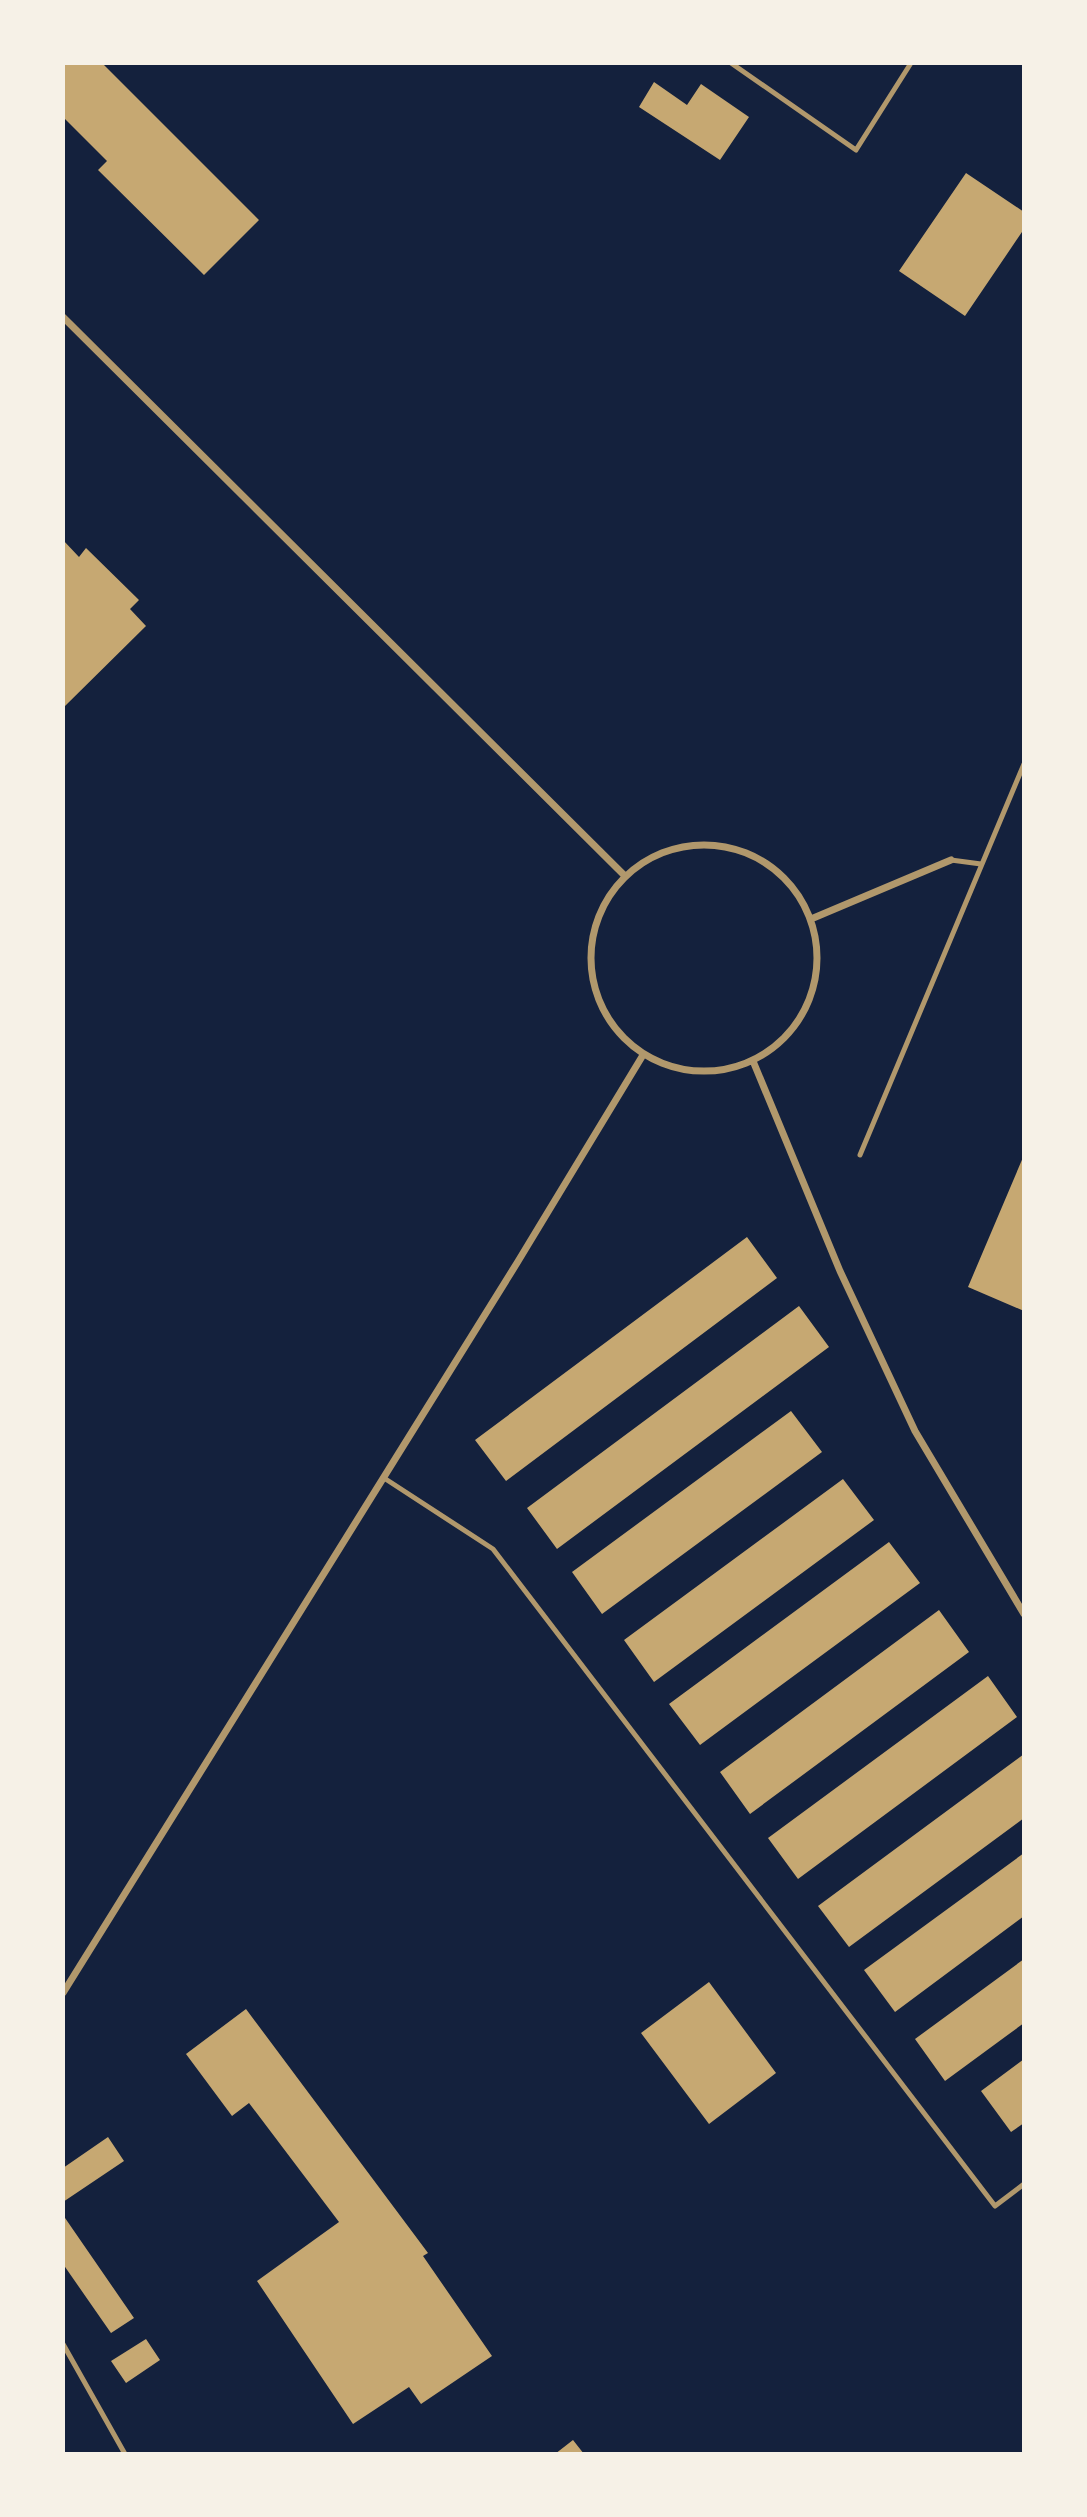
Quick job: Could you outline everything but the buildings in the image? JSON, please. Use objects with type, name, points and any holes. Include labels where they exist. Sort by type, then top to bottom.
[{"type":"street","points":[[63,317],[625,876]]},
{"type":"street","points":[[692,844],[730,846],[765,861],[793,886],[811,919],[818,951],[815,985],[802,1016],[780,1042],[753,1061],[716,1072],[678,1070],[643,1055],[617,1033],[599,1004],[590,970],[592,936],[603,903],[625,876],[656,854],[692,844]]},
{"type":"street","points":[[811,919],[951,860]]},
{"type":"street","points":[[63,1993],[384,1478],[643,1055]]},
{"type":"street","points":[[753,1061],[840,1271],[915,1431],[1024,1614]]},
{"type":"lane","points":[[731,63],[856,150],[911,63]]},
{"type":"lane","points":[[860,1155],[1024,764]]},
{"type":"lane","points":[[951,860],[981,864]]},
{"type":"lane","points":[[384,1478],[492,1549],[995,2206],[1024,2184]]},
{"type":"lane","points":[[63,2344],[125,2454]]}]
